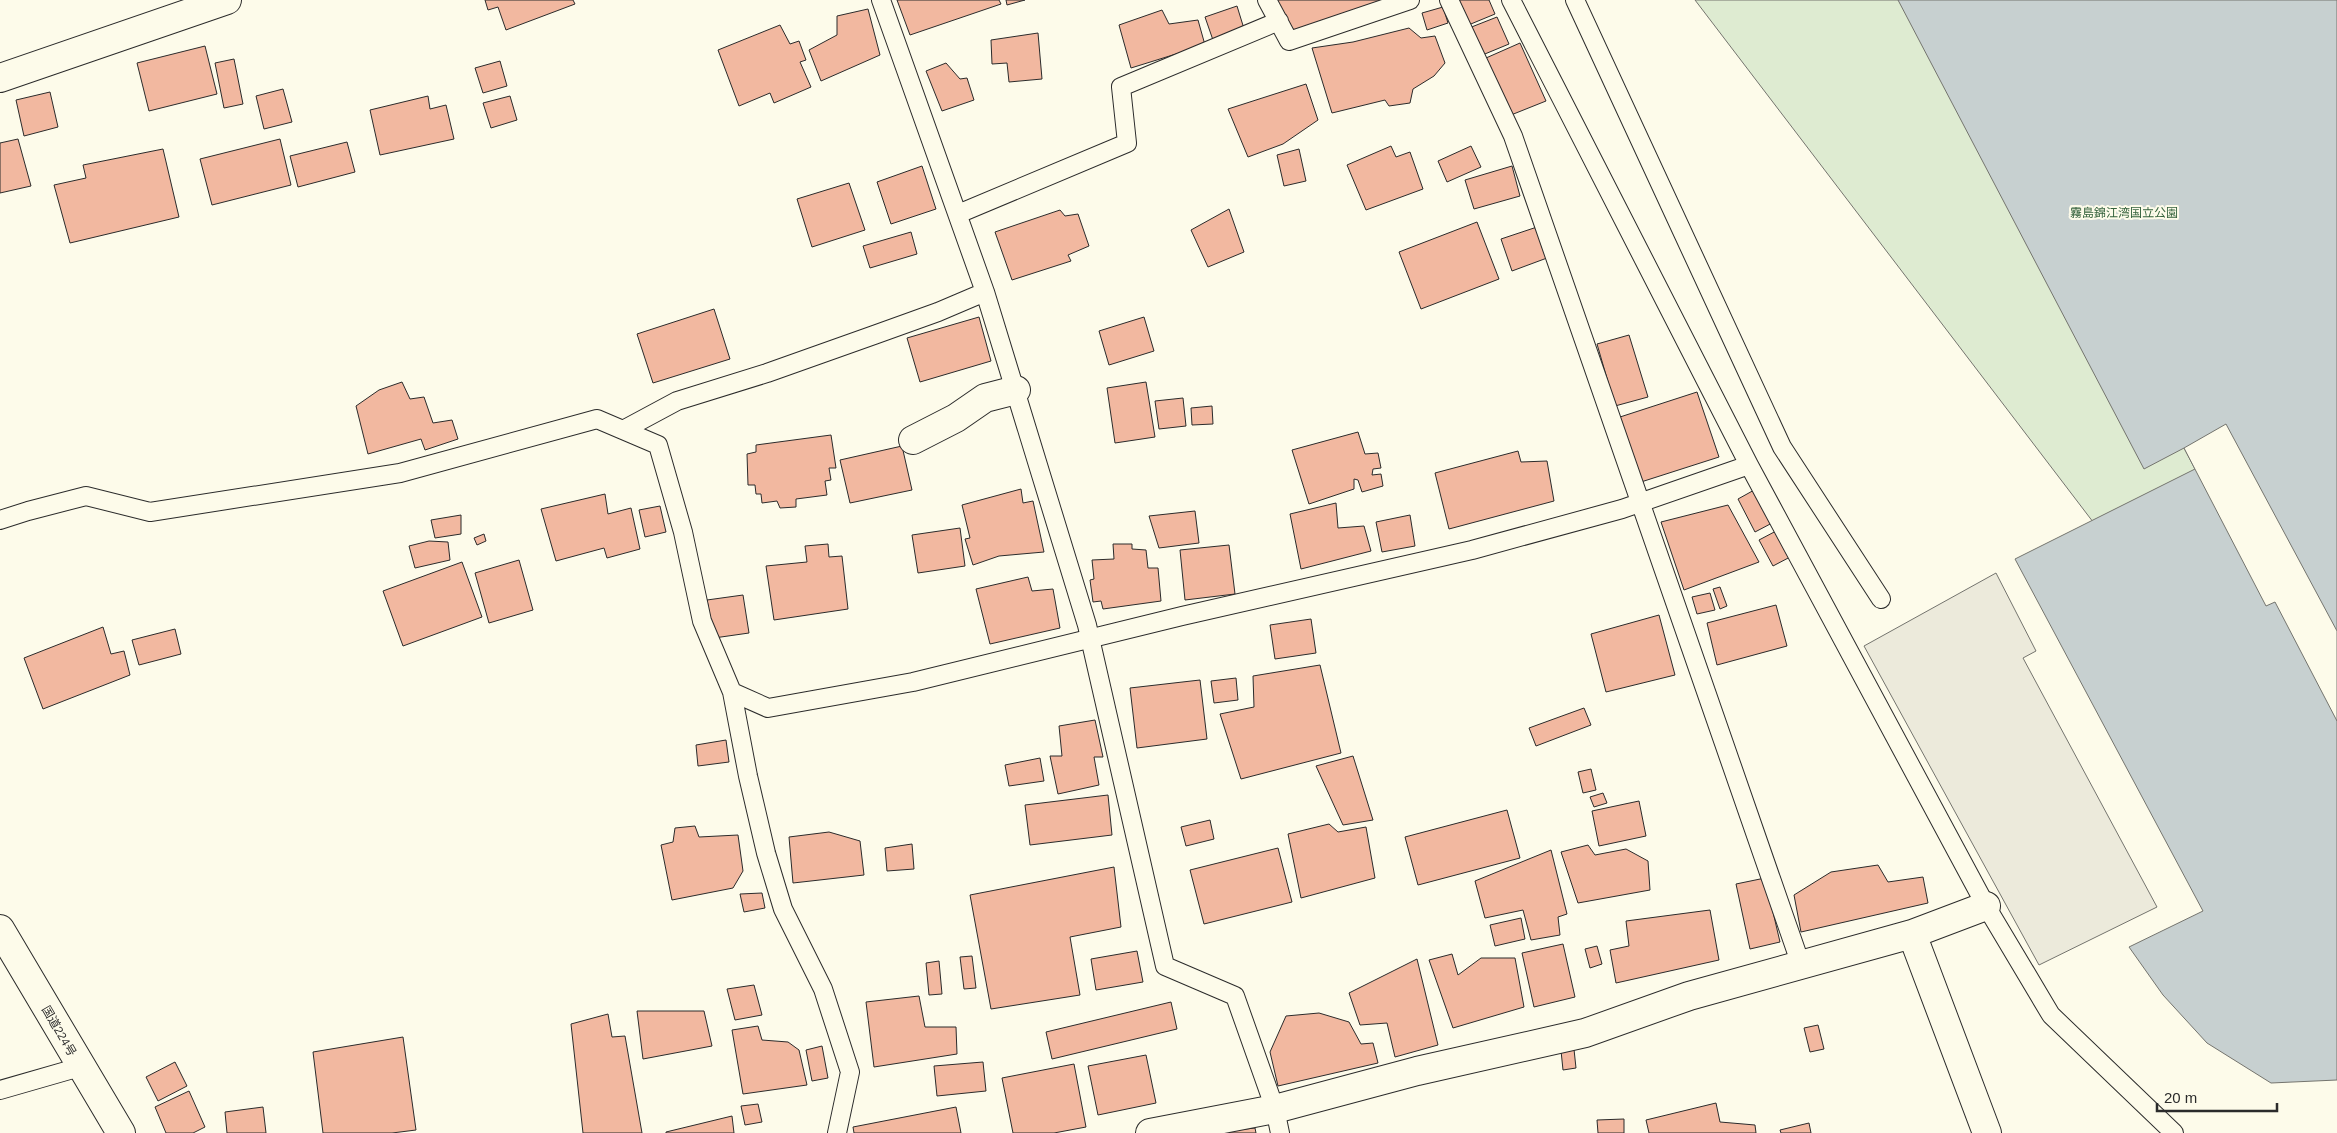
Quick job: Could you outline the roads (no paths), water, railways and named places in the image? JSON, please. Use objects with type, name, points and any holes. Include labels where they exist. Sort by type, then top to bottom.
[{"type":"main road","points":[[0,78],[214,2]]},
{"type":"main road","points":[[913,440],[956,418],[985,398],[1016,390]]},
{"type":"main road","points":[[1150,1133],[1277,1121],[1417,1071],[1585,1033],[1689,996],[1912,934],[1986,906]]},
{"type":"main road","name":"国道224号","points":[[0,929],[121,1133]]},
{"type":"main road","points":[[1912,934],[1987,1133]]},
{"type":"lane","points":[[881,0],[985,292],[1090,639],[1165,966],[1235,996],[1277,1121]]},
{"type":"lane","points":[[1267,0],[1289,41],[1410,0]]},
{"type":"lane","points":[[1449,0],[1513,136],[1802,965]]},
{"type":"lane","points":[[1511,0],[1749,464],[1986,906],[2050,1015],[2174,1133]]},
{"type":"lane","points":[[1575,0],[1782,447],[1881,599]]},
{"type":"lane","points":[[958,214],[1127,143],[1121,87],[1278,21]]},
{"type":"lane","points":[[623,430],[677,401],[767,373],[856,342],[938,312],[985,292]]},
{"type":"lane","points":[[0,520],[28,510],[86,496],[150,512],[390,474],[597,419],[658,445],[683,532],[702,621],[732,692],[755,805],[782,909],[823,989],[850,1072],[837,1133]]},
{"type":"lane","points":[[732,692],[768,708],[913,682],[1472,550],[1640,503],[1749,464]]},
{"type":"lane","points":[[0,1090],[80,1066]]},
{"type":"park label","name":"霧島錦江湾国立公園","points":[[2124,213]]}]
